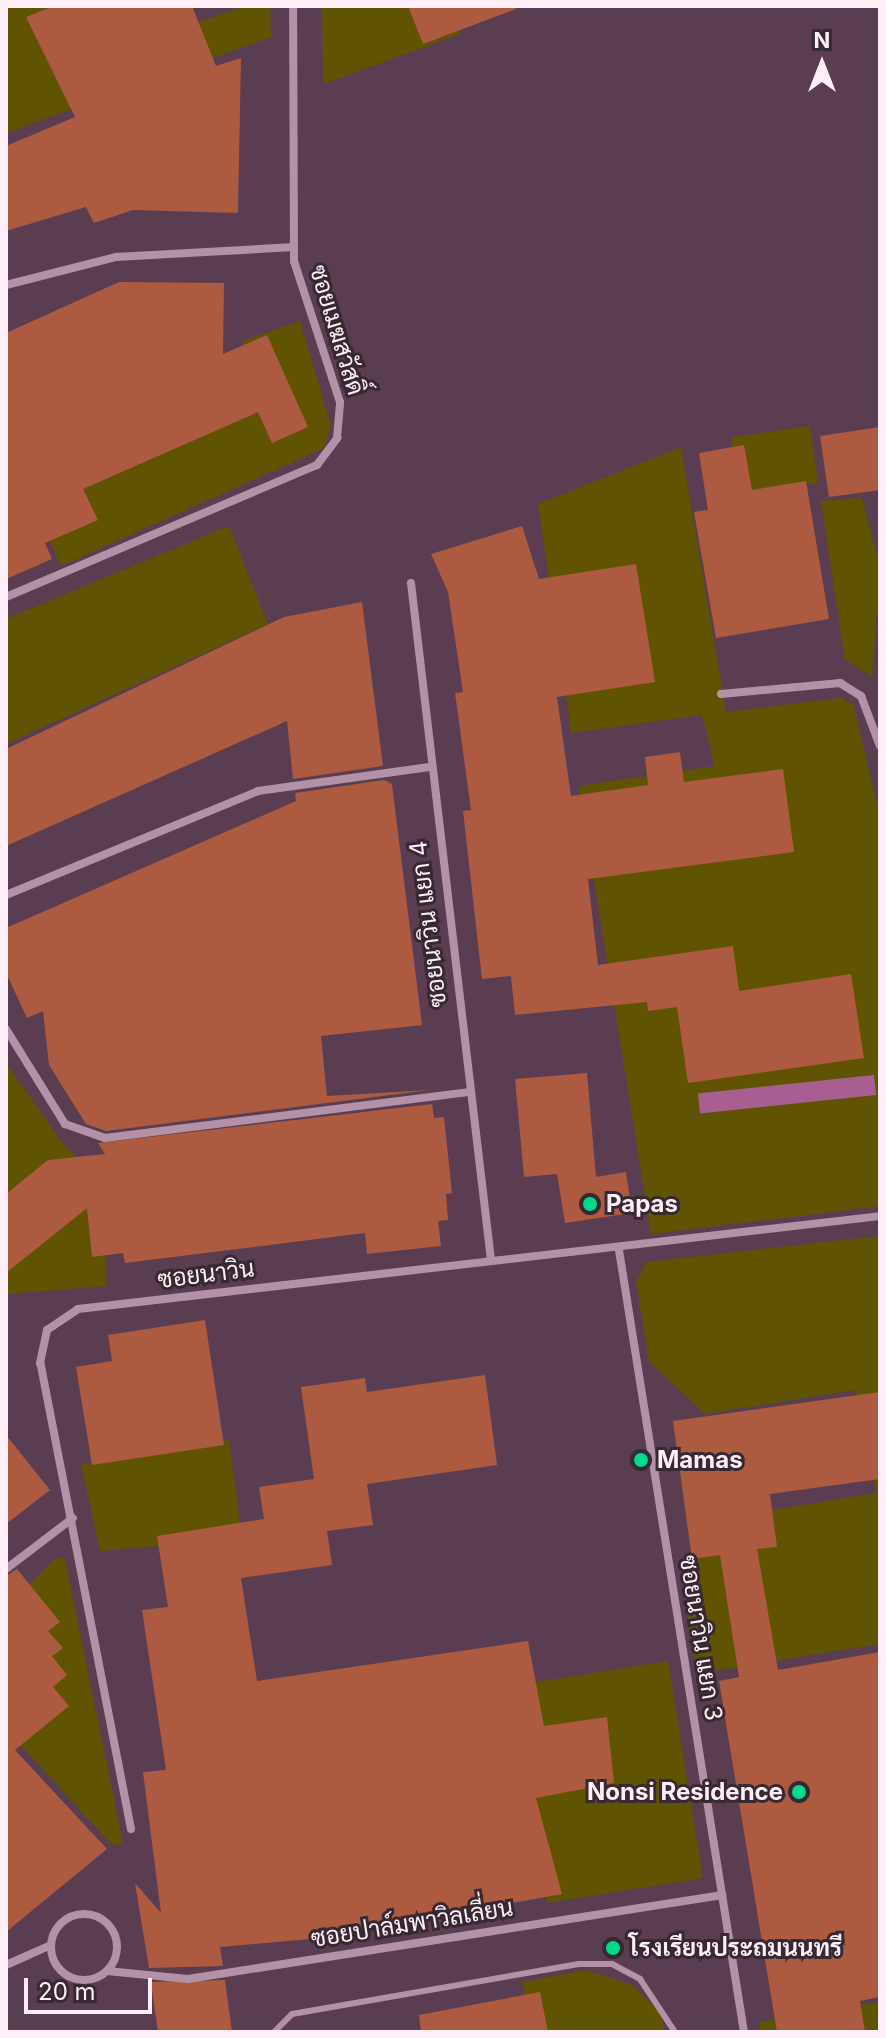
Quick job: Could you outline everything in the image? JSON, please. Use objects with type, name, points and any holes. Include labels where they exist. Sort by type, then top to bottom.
[{"type":"street","name":"ซอยเมฆสวัสดิ์","points":[[6,597],[279,482],[329,453],[342,419],[340,402],[294,247],[293,6]]},
{"type":"street","points":[[6,285],[116,257],[294,247]]},
{"type":"street","name":"ซอยนาวิน แยก 4","points":[[411,583],[429,767],[491,1260]]},
{"type":"street","points":[[721,694],[840,683],[861,696],[880,746]]},
{"type":"street","points":[[6,895],[258,791],[429,767]]},
{"type":"street","points":[[6,1029],[65,1124],[105,1138],[468,1092]]},
{"type":"street","name":"ซอยนาวิน","points":[[131,1829],[73,1518],[40,1363],[47,1330],[78,1309],[491,1260],[619,1250],[880,1216]]},
{"type":"street","name":"ซอยนาวิน แยก 3","points":[[619,1250],[744,2032]]},
{"type":"street","points":[[6,1569],[73,1518]]},
{"type":"street","name":"ซอยปาล์มพาวิลเลี่ยน","points":[[51,1945],[56,1965],[72,1979],[107,1971],[188,1979],[722,1895]]},
{"type":"street","points":[[6,1965],[51,1945],[67,1919],[99,1918],[118,1945],[107,1971]]},
{"type":"lane","points":[[274,2032],[292,2014],[579,1964],[612,1964],[640,1979],[675,2032]]},
{"type":"shaded area","points":[[6,6],[46,6],[69,68],[245,6],[270,6],[271,37],[6,133]]},
{"type":"shaded area","points":[[322,6],[452,6],[460,34],[323,84]]},
{"type":"shaded area","points":[[300,321],[331,426],[324,448],[61,566],[8,444],[263,402],[242,341]]},
{"type":"shaded area","points":[[810,426],[818,482],[739,494],[731,437]]},
{"type":"shaded area","points":[[681,447],[726,712],[841,698],[853,704],[880,817],[880,1206],[651,1234],[579,786],[715,766],[702,715],[571,733],[566,696],[640,679],[550,586],[538,504]]},
{"type":"shaded area","points":[[862,498],[880,568],[872,677],[845,660],[821,501]]},
{"type":"shaded area","points":[[229,526],[268,624],[6,744],[6,619]]},
{"type":"shaded area","points":[[6,1063],[63,1144],[99,1178],[107,1286],[6,1294]]},
{"type":"shaded area","points":[[874,1075],[876,1095],[700,1113],[698,1094]]},
{"type":"shaded area","points":[[880,1236],[880,1644],[697,1673],[680,1566],[766,1511],[876,1493],[855,1390],[705,1414],[649,1361],[636,1282],[646,1262]]},
{"type":"shaded area","points":[[229,1440],[242,1538],[100,1551],[81,1464]]},
{"type":"shaded area","points":[[56,1558],[65,1559],[123,1844],[112,1845],[19,1743],[6,1607]]},
{"type":"shaded area","points":[[668,1661],[703,1878],[547,1903],[532,1835],[524,1684]]},
{"type":"shaded area","points":[[586,1970],[632,1985],[661,2014],[665,2032],[532,2032],[522,1982]]},
{"type":"shaded area","points":[[880,2002],[880,2032],[761,2032],[759,2022]]},
{"type":"building","points":[[54,6],[192,6],[216,66],[241,58],[238,213],[133,210],[94,223],[86,207],[6,231],[6,146],[75,117],[26,17]]},
{"type":"building","points":[[408,6],[515,6],[516,9],[423,44]]},
{"type":"building","points":[[119,282],[224,283],[223,354],[267,335],[308,427],[272,443],[258,412],[83,489],[98,520],[45,543],[52,559],[6,579],[6,333]]},
{"type":"building","points":[[880,427],[880,490],[829,497],[820,436]]},
{"type":"building","points":[[744,445],[752,490],[806,481],[829,619],[716,638],[694,512],[708,510],[699,453]]},
{"type":"building","points":[[522,526],[539,579],[636,564],[655,682],[557,697],[571,796],[648,785],[645,757],[680,752],[684,782],[783,769],[794,852],[588,879],[598,965],[733,946],[739,991],[851,974],[864,1058],[688,1083],[677,1007],[648,1011],[647,1002],[515,1015],[511,976],[482,979],[463,811],[471,810],[455,693],[463,692],[448,592],[431,554]]},
{"type":"building","points":[[362,602],[383,766],[293,779],[287,721],[6,846],[6,749],[284,617]]},
{"type":"building","points":[[384,780],[392,784],[422,1025],[321,1036],[327,1096],[430,1090],[106,1131],[86,1124],[49,1065],[43,1011],[27,1018],[6,973],[6,928],[296,801],[295,793]]},
{"type":"building","points":[[587,1073],[596,1177],[626,1172],[632,1213],[565,1223],[557,1174],[524,1177],[515,1079]]},
{"type":"building","points":[[432,1104],[434,1118],[444,1117],[452,1193],[446,1194],[448,1220],[438,1221],[441,1246],[367,1254],[365,1233],[125,1263],[123,1253],[92,1257],[87,1208],[6,1273],[6,1194],[48,1160],[105,1154],[98,1143]]},
{"type":"building","points":[[205,1320],[224,1445],[92,1465],[76,1367],[112,1361],[108,1335]]},
{"type":"building","points":[[485,1375],[497,1465],[367,1484],[373,1525],[327,1531],[332,1565],[241,1578],[257,1681],[528,1641],[544,1726],[607,1717],[614,1783],[536,1798],[562,1894],[310,1939],[220,1947],[223,1966],[149,1968],[135,1883],[161,1913],[143,1772],[166,1770],[142,1610],[168,1607],[157,1536],[264,1519],[259,1487],[314,1479],[301,1387],[365,1378],[367,1392]]},
{"type":"building","name":"Nonsi Residence","points":[[880,1392],[880,1479],[770,1494],[777,1547],[757,1549],[778,1670],[880,1652],[880,1997],[860,2001],[865,2032],[777,2032],[719,1681],[739,1677],[720,1555],[692,1559],[673,1421]]},
{"type":"building","points":[[6,1435],[50,1490],[6,1524]]},
{"type":"building","points":[[17,1569],[60,1622],[48,1631],[63,1648],[52,1656],[67,1675],[53,1687],[69,1706],[15,1750],[107,1849],[6,1932],[6,1576]]},
{"type":"building","points":[[225,1980],[232,2032],[158,2032],[151,1982]]},
{"type":"building","points":[[540,1992],[548,2032],[421,2032],[419,2015]]},
{"type":"place","name":"Papas","points":[[590,1204]]},
{"type":"place","name":"Mamas","points":[[641,1460]]},
{"type":"place","name":"Nonsi Residence","points":[[799,1792]]},
{"type":"place","name":"โรงเรียนประถมนนทรี","points":[[613,1948]]}]
